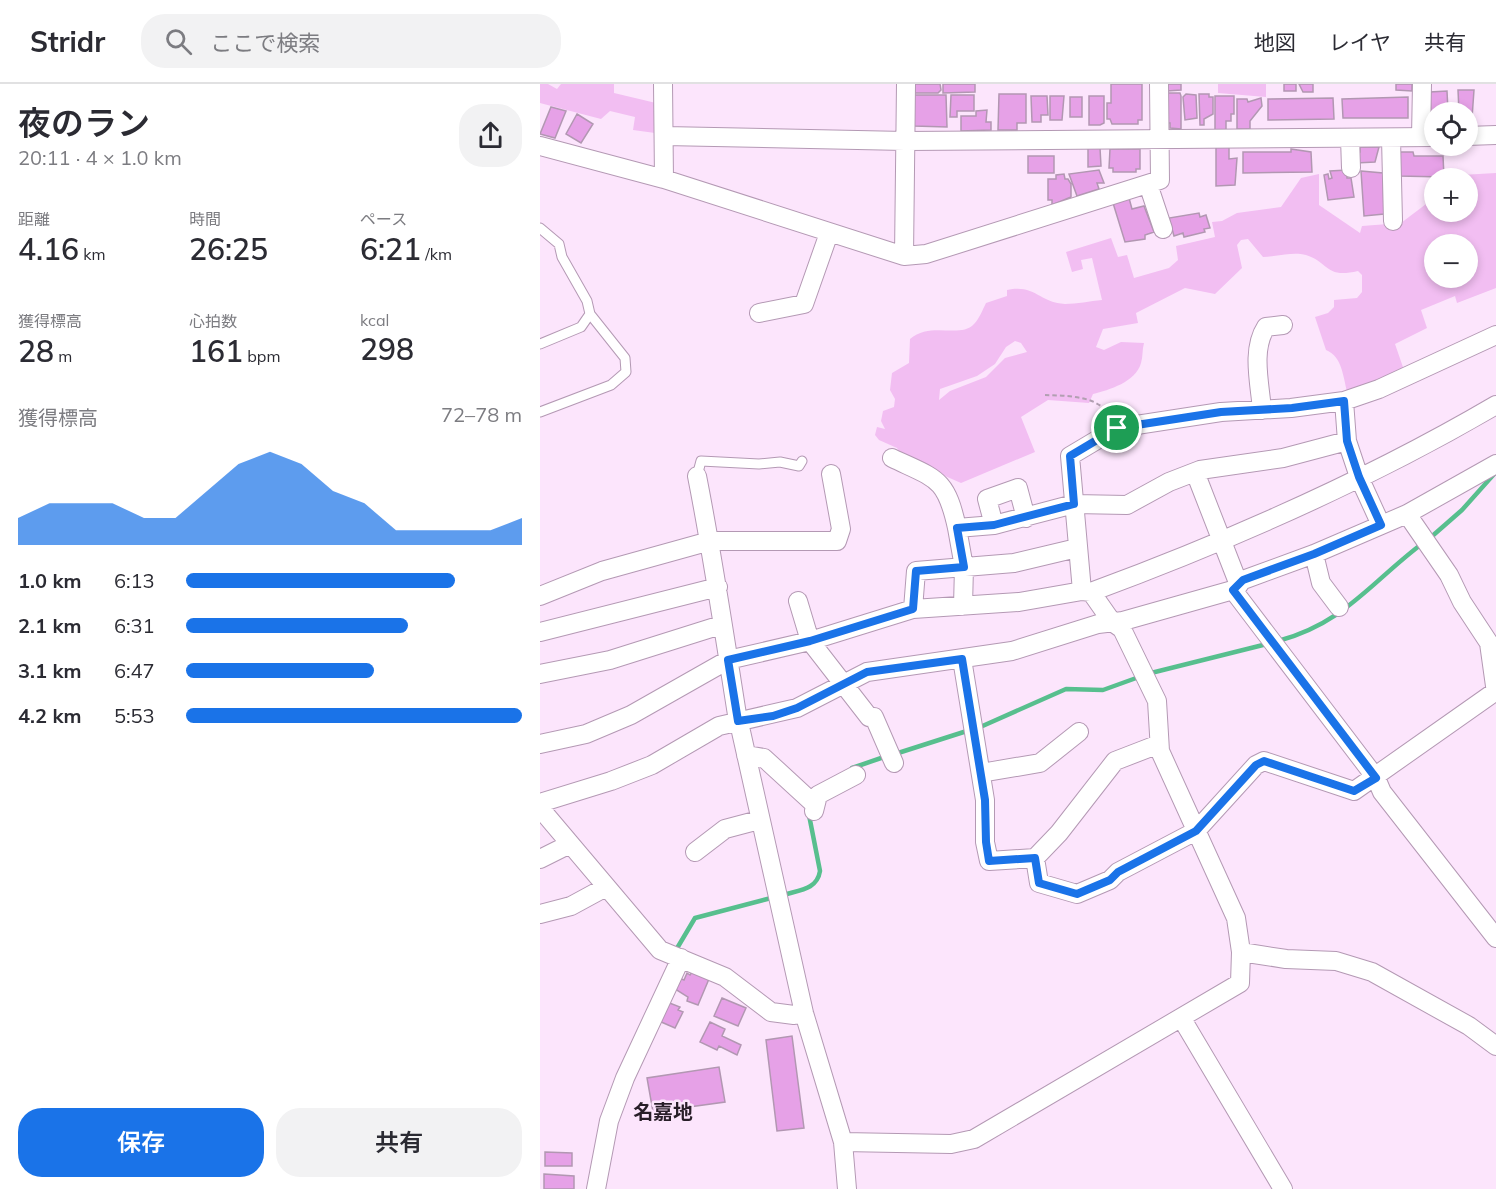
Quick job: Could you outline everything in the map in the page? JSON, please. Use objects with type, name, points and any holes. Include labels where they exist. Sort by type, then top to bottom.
[{"type":"street","points":[[663,84],[664,179]]},
{"type":"street","points":[[904,256],[906,84]]},
{"type":"street","points":[[540,146],[664,179],[904,256],[926,254],[1160,180],[1160,84]]},
{"type":"street","points":[[1422,84],[1424,105]]},
{"type":"street","points":[[1478,136],[1496,135]]},
{"type":"street","points":[[664,136],[905,141],[1424,137]]},
{"type":"street","points":[[1350,138],[1351,168]]},
{"type":"street","points":[[1391,138],[1393,221]]},
{"type":"street","points":[[1148,184],[1163,228]]},
{"type":"street","points":[[759,313],[804,304],[829,233]]},
{"type":"street","points":[[1262,410],[1258,353],[1260,336],[1266,327],[1284,326]]},
{"type":"street","points":[[843,1142],[951,1144],[975,1139],[1240,983],[1241,952],[1236,918],[1159,744],[1157,701],[1142,666],[1122,629],[1112,622],[1086,592],[1077,548],[1070,456],[1117,428],[1221,412],[1344,401],[1379,388],[1496,335]]},
{"type":"street","points":[[1344,401],[1347,441],[1359,477],[1381,525]]},
{"type":"street","points":[[540,744],[586,734],[631,715],[728,660],[810,641],[913,609],[1019,602],[1086,592],[1221,541],[1359,477],[1496,405]]},
{"type":"street","points":[[957,528],[994,525],[1074,504],[1127,505],[1168,482],[1195,472],[1283,458],[1347,441]]},
{"type":"street","points":[[892,458],[935,479],[950,498],[964,567],[963,606]]},
{"type":"street","points":[[540,803],[652,765],[702,735],[797,708],[841,685],[883,668],[1012,651],[1236,588],[1243,580],[1314,554],[1407,514],[1496,464]]},
{"type":"street","points":[[1195,472],[1236,588],[1267,634],[1376,778],[1382,792],[1496,938]]},
{"type":"street","points":[[540,596],[602,571],[710,541],[837,542],[840,529],[831,474]]},
{"type":"street","points":[[697,476],[718,588],[739,724],[759,820],[804,1013],[843,1142],[847,1189]]},
{"type":"street","points":[[994,525],[987,498],[1018,488],[1026,518]]},
{"type":"street","points":[[1035,858],[1039,883],[1077,894],[1110,880],[1118,872],[1196,831],[1256,765],[1264,761],[1354,791],[1376,778],[1391,764],[1496,692],[1489,643],[1407,514]]},
{"type":"street","points":[[913,609],[916,571],[1014,563],[1077,548]]},
{"type":"street","points":[[1314,554],[1321,583],[1339,607]]},
{"type":"street","points":[[540,632],[718,588]]},
{"type":"street","points":[[798,601],[810,641],[841,685],[869,717],[874,717],[891,754]]},
{"type":"street","points":[[540,674],[610,660],[722,625]]},
{"type":"street","points":[[962,659],[970,722],[977,739],[989,861],[1035,858],[1059,833],[1115,761],[1159,744]]},
{"type":"street","points":[[981,773],[1040,763],[1078,732]]},
{"type":"street","points":[[746,755],[764,758],[810,803],[818,795],[856,775]]},
{"type":"street","points":[[540,808],[660,950],[724,977],[771,1012],[794,1015],[804,1013]]},
{"type":"street","points":[[695,852],[725,829],[759,820]]},
{"type":"street","points":[[540,859],[570,844]]},
{"type":"street","points":[[540,914],[570,906],[606,887]]},
{"type":"street","points":[[1241,952],[1286,959],[1336,961],[1372,972],[1468,1026],[1496,1046]]},
{"type":"street","points":[[596,1189],[609,1121],[625,1078],[681,958]]},
{"type":"street","points":[[1182,1019],[1283,1189]]},
{"type":"lane","points":[[540,228],[559,244],[562,257],[587,301],[590,314],[625,358],[626,372],[611,385],[540,412]]},
{"type":"lane","points":[[540,344],[581,327],[590,314]]},
{"type":"lane","points":[[697,476],[701,461],[759,464],[780,462],[799,466],[802,461]]},
{"type":"path","points":[[1045,395],[1090,400],[1108,412],[1117,428]]},
{"type":"shaded area","points":[[540,84],[548,84],[557,89],[561,84],[614,84],[614,93],[656,103],[655,133],[633,130],[635,117],[610,111],[601,119],[540,103]]},
{"type":"shaded area","points":[[1218,84],[1266,84],[1266,97],[1218,93]]},
{"type":"shaded area","points":[[1496,173],[1496,288],[1457,303],[1455,296],[1421,310],[1427,328],[1395,344],[1405,373],[1348,395],[1339,363],[1332,353],[1326,350],[1315,317],[1328,313],[1334,307],[1334,300],[1357,298],[1362,292],[1362,275],[1358,271],[1339,273],[1333,271],[1313,258],[1301,254],[1263,257],[1248,239],[1241,240],[1237,245],[1242,268],[1215,294],[1185,288],[1136,313],[1138,323],[1103,329],[1096,347],[1104,350],[1121,342],[1144,343],[1142,361],[1138,370],[1121,384],[1093,394],[1089,403],[1048,400],[1021,417],[1035,452],[961,483],[904,458],[897,448],[879,440],[875,435],[877,427],[885,429],[881,421],[883,411],[894,407],[895,399],[890,390],[892,373],[909,363],[910,339],[918,334],[927,331],[968,328],[976,322],[986,303],[1007,296],[1007,290],[1024,290],[1049,301],[1065,304],[1102,300],[1092,258],[1081,260],[1083,269],[1072,272],[1066,252],[1111,238],[1118,257],[1127,255],[1134,278],[1169,268],[1178,260],[1176,246],[1215,237],[1212,222],[1222,221],[1237,213],[1281,207],[1301,178],[1319,174],[1319,205],[1360,233],[1362,226],[1401,223],[1424,206],[1424,222],[1478,222],[1478,174]],"holes":[[[1015,341],[1021,343],[1027,352],[1005,358],[986,377],[950,391],[939,400],[940,389],[977,376],[995,364],[1006,347]]]},
{"type":"building","points":[[915,84],[940,84],[941,90],[938,93],[915,93]]},
{"type":"building","points":[[943,84],[975,84],[975,92],[943,93]]},
{"type":"building","points":[[1111,84],[1142,84],[1142,120],[1138,120],[1138,124],[1112,124],[1110,119],[1107,119],[1107,103],[1111,103]]},
{"type":"building","points":[[1167,84],[1181,84],[1181,90],[1167,91]]},
{"type":"building","points":[[1284,84],[1296,84],[1296,91],[1284,91]]},
{"type":"building","points":[[1299,84],[1313,84],[1313,92],[1303,92]]},
{"type":"building","points":[[1396,84],[1412,84],[1412,91],[1396,90]]},
{"type":"building","points":[[1458,90],[1474,90],[1473,102],[1459,102]]},
{"type":"building","points":[[1447,91],[1448,102],[1430,102],[1430,92]]},
{"type":"building","points":[[1167,93],[1180,93],[1181,129],[1170,128],[1170,123],[1168,123]]},
{"type":"building","points":[[999,94],[1026,94],[1026,123],[1017,123],[1017,130],[998,130]]},
{"type":"building","points":[[1186,94],[1196,95],[1197,118],[1185,120],[1183,97]]},
{"type":"building","points":[[1199,94],[1209,94],[1209,97],[1213,97],[1213,114],[1204,119],[1204,125],[1200,125]]},
{"type":"building","points":[[913,95],[946,95],[947,127],[914,126]]},
{"type":"building","points":[[951,95],[974,95],[974,111],[957,111],[957,117],[950,117]]},
{"type":"building","points":[[1031,96],[1047,96],[1048,115],[1041,115],[1041,122],[1032,122]]},
{"type":"building","points":[[1050,96],[1064,96],[1062,120],[1050,120]]},
{"type":"building","points":[[1089,96],[1104,96],[1104,123],[1100,125],[1089,125]]},
{"type":"building","points":[[1215,96],[1234,96],[1234,114],[1231,114],[1231,121],[1226,121],[1226,131],[1215,131]]},
{"type":"building","points":[[1070,97],[1082,97],[1082,117],[1070,117]]},
{"type":"building","points":[[1408,97],[1408,118],[1343,118],[1342,99]]},
{"type":"building","points":[[1261,98],[1262,106],[1250,121],[1250,129],[1237,129],[1237,99],[1247,99],[1248,102]]},
{"type":"building","points":[[1333,98],[1334,119],[1268,120],[1268,99]]},
{"type":"building","points":[[551,107],[566,111],[555,138],[540,134]]},
{"type":"building","points":[[987,110],[986,122],[991,122],[991,130],[961,131],[961,116],[976,116],[976,111]]},
{"type":"building","points":[[577,114],[593,124],[581,143],[566,134]]},
{"type":"building","points":[[1216,147],[1229,147],[1229,159],[1237,158],[1235,185],[1216,186]]},
{"type":"building","points":[[1360,147],[1379,147],[1375,162],[1356,163],[1355,152],[1360,152]]},
{"type":"building","points":[[1088,148],[1100,148],[1101,166],[1088,167]]},
{"type":"building","points":[[1110,149],[1140,149],[1140,169],[1136,169],[1136,172],[1113,172],[1113,168],[1109,168]]},
{"type":"building","points":[[1291,149],[1311,152],[1312,172],[1243,173],[1243,152],[1291,152]]},
{"type":"building","points":[[1400,152],[1413,152],[1414,156],[1443,156],[1444,168],[1424,168],[1424,177],[1399,176]]},
{"type":"building","points":[[1028,156],[1054,156],[1054,173],[1028,173]]},
{"type":"building","points":[[1099,170],[1104,183],[1097,183],[1099,189],[1077,196],[1069,174]]},
{"type":"building","points":[[1347,170],[1347,178],[1351,178],[1354,197],[1328,200],[1324,175],[1328,174],[1329,179],[1332,178],[1330,171]]},
{"type":"building","points":[[1361,171],[1383,173],[1384,214],[1364,216]]},
{"type":"building","points":[[1064,174],[1065,179],[1068,179],[1071,184],[1071,197],[1052,205],[1052,200],[1048,200],[1048,179],[1056,179],[1056,175]]},
{"type":"building","points":[[1129,198],[1132,209],[1144,206],[1154,232],[1145,235],[1145,239],[1125,242],[1113,203]]},
{"type":"building","points":[[1199,213],[1200,217],[1206,215],[1210,228],[1204,229],[1205,232],[1184,237],[1183,233],[1174,236],[1169,218]]},
{"type":"building","points":[[692,972],[709,979],[698,1005],[687,1001],[688,997],[675,989],[679,978],[684,980],[687,973],[690,975]]},
{"type":"building","points":[[722,998],[746,1008],[738,1026],[714,1016]]},
{"type":"building","points":[[667,1002],[680,1007],[678,1010],[683,1012],[675,1028],[659,1021]]},
{"type":"building","points":[[710,1022],[725,1029],[722,1036],[741,1045],[737,1055],[719,1046],[717,1050],[700,1042]]},
{"type":"building","points":[[792,1036],[804,1128],[777,1131],[766,1040]]},
{"type":"building","points":[[719,1067],[725,1102],[653,1112],[647,1078]]},
{"type":"building","points":[[545,1152],[572,1153],[572,1166],[545,1166]]},
{"type":"building","points":[[544,1174],[574,1176],[574,1189],[544,1189]]},
{"type":"waterway","points":[[1430,538],[1462,510],[1496,472]]},
{"type":"waterway","points":[[1278,641],[1322,624],[1340,612],[1423,543]]},
{"type":"waterway","points":[[1147,674],[1267,644]]},
{"type":"waterway","points":[[978,728],[1066,689],[1103,690],[1139,677]]},
{"type":"waterway","points":[[895,754],[970,730]]},
{"type":"waterway","points":[[852,768],[887,756]]},
{"type":"waterway","points":[[783,895],[811,886],[820,871],[809,815]]},
{"type":"waterway","points":[[676,950],[695,918],[775,897]]},
{"type":"district","name":"名嘉地","points":[[663,1111]]},
{"type":"route","points":[[1344,401],[1347,441],[1359,477],[1381,525],[1314,554],[1243,580],[1233,590],[1376,778],[1354,791],[1264,761],[1256,765],[1196,831],[1118,872],[1110,880],[1077,894],[1039,883],[1035,858],[989,861],[985,800],[977,739],[970,722],[962,659],[867,672],[797,708],[773,716],[738,721],[728,660],[810,641],[913,609],[916,571],[964,567],[957,528],[994,525],[1074,504],[1070,456],[1117,428],[1221,412],[1292,408],[1344,401]]}]
